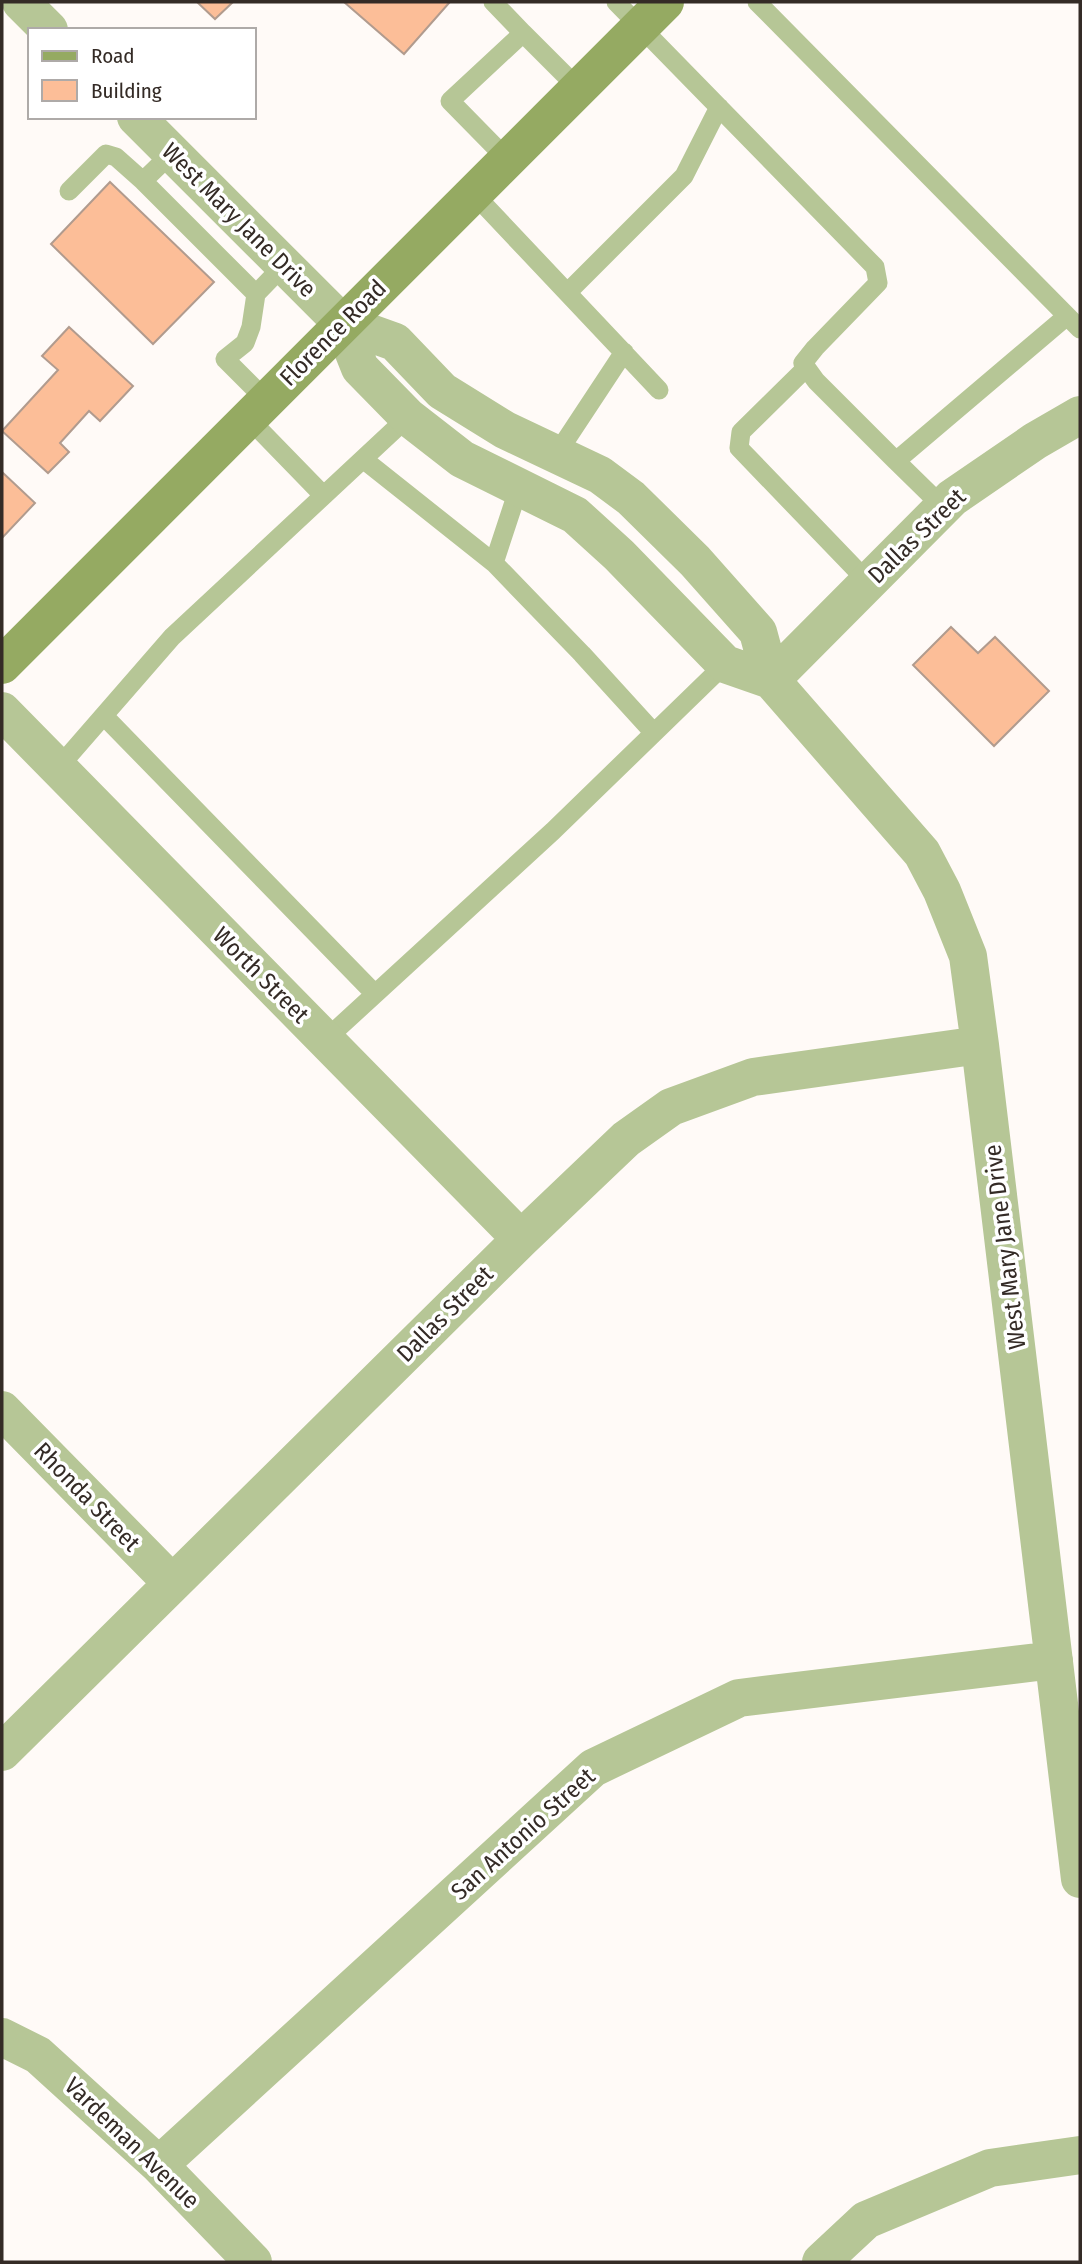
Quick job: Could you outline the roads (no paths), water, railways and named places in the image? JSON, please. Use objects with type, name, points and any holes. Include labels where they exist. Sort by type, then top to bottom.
[{"type":"street","points":[[21,2],[47,28]]},
{"type":"street","name":"Florence Road","points":[[2,665],[578,88],[640,10]]},
{"type":"street","name":"West Mary Jane Drive","points":[[138,119],[342,323],[360,368],[408,417],[462,459],[575,515],[620,555],[725,664],[771,680]]},
{"type":"street","name":"West Mary Jane Drive","points":[[342,323],[395,342],[442,391],[505,430],[600,475],[631,498],[695,561],[758,632],[771,680],[922,853],[942,891],[968,956],[1080,1879]]},
{"type":"street","name":"Dallas Street","points":[[771,680],[951,498],[1080,415]]},
{"type":"street","points":[[575,515],[600,475]]},
{"type":"street","name":"Worth Street","points":[[2,711],[521,1240]]},
{"type":"street","name":"Dallas Street","points":[[2,1752],[626,1139],[671,1107],[753,1077],[980,1045]]},
{"type":"street","name":"Rhonda Street","points":[[2,1410],[172,1583]]},
{"type":"street","name":"San Antonio Street","points":[[159,2165],[593,1768],[739,1698],[1054,1660]]},
{"type":"street","name":"Vardeman Avenue","points":[[2,2037],[38,2054],[159,2165],[253,2262]]},
{"type":"street","points":[[821,2262],[866,2220],[990,2168],[1080,2155]]},
{"type":"lane","points":[[493,2],[578,88]]},
{"type":"lane","points":[[757,2],[1074,323],[896,461]]},
{"type":"lane","points":[[640,10],[719,107],[875,267],[878,283],[803,363],[816,381],[943,507]]},
{"type":"lane","points":[[507,159],[450,100],[523,33]]},
{"type":"lane","points":[[568,292],[684,176],[719,107]]},
{"type":"lane","points":[[69,191],[106,153],[116,157],[256,294]]},
{"type":"lane","points":[[143,181],[172,153]]},
{"type":"lane","points":[[473,193],[659,390]]},
{"type":"lane","points":[[284,265],[256,294],[251,327],[245,343],[225,359],[257,409],[323,495]]},
{"type":"lane","points":[[556,455],[624,352]]},
{"type":"lane","points":[[806,368],[741,432],[739,448],[868,582]]},
{"type":"lane","points":[[58,768],[172,637],[408,417]]},
{"type":"lane","points":[[363,459],[494,563],[654,733]]},
{"type":"lane","points":[[494,563],[519,487]]},
{"type":"lane","points":[[325,1040],[553,831],[725,664]]},
{"type":"lane","points":[[104,716],[375,994]]}]
